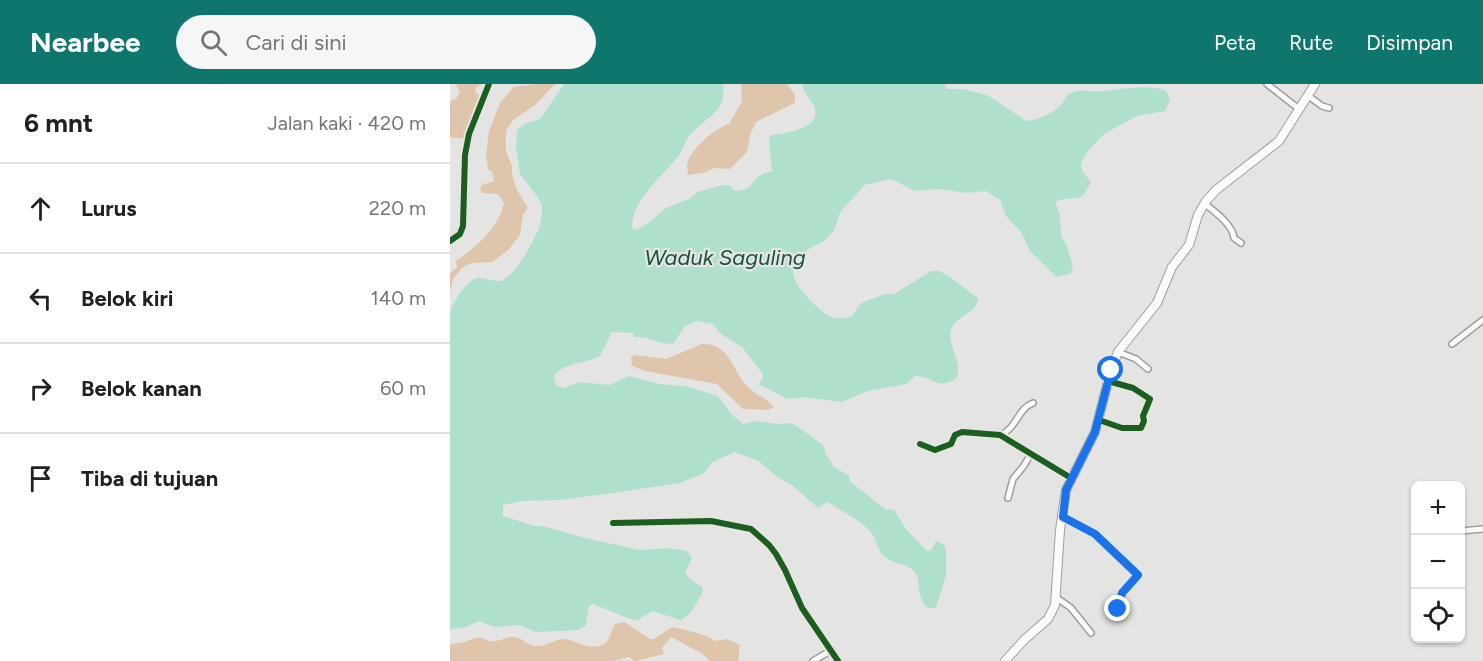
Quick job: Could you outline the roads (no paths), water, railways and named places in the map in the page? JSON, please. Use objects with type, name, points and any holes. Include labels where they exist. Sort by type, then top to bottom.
[{"type":"main road","points":[[1005,661],[1048,619],[1057,598],[1066,490],[1099,420],[1108,381],[1118,352],[1157,303],[1172,267],[1189,245],[1204,203],[1216,190],[1279,141],[1315,84]]},
{"type":"street","points":[[450,241],[460,234],[463,226],[465,154],[469,134],[489,84]]},
{"type":"street","points":[[1267,84],[1299,109]]},
{"type":"street","points":[[1308,95],[1322,106],[1329,108]]},
{"type":"street","points":[[1204,203],[1223,218],[1234,234],[1234,238],[1242,243]]},
{"type":"street","points":[[1452,344],[1483,320]]},
{"type":"street","points":[[1118,352],[1136,359],[1148,369]]},
{"type":"street","points":[[1099,420],[1122,428],[1141,428],[1150,399],[1133,388],[1108,381]]},
{"type":"street","points":[[1000,435],[1010,430],[1020,413],[1033,403]]},
{"type":"street","points":[[920,444],[935,450],[951,444],[955,435],[962,432],[1000,435],[1071,478]]},
{"type":"street","points":[[1008,498],[1013,480],[1031,454]]},
{"type":"street","points":[[1063,517],[1095,534],[1138,575],[1122,593],[1116,612]]},
{"type":"street","points":[[613,523],[711,520],[751,529],[776,554],[802,608],[838,661]]},
{"type":"street","points":[[1465,530],[1483,529]]},
{"type":"street","points":[[1057,598],[1071,608],[1091,633]]},
{"type":"street","points":[[813,661],[832,650]]},
{"type":"water","name":"Waduk Saguling","points":[[564,84],[723,84],[722,101],[719,108],[690,135],[679,155],[650,188],[637,207],[632,228],[636,230],[666,208],[691,198],[697,192],[723,185],[731,186],[734,191],[746,189],[759,176],[772,171],[769,139],[771,135],[807,126],[815,116],[814,106],[802,84],[944,84],[947,89],[964,89],[989,96],[1026,121],[1051,113],[1061,105],[1067,95],[1076,91],[1145,87],[1166,91],[1170,99],[1165,111],[1137,116],[1104,134],[1087,152],[1081,163],[1082,171],[1091,182],[1083,196],[1055,202],[1060,214],[1061,236],[1073,266],[1070,274],[1056,277],[1030,251],[1021,232],[1006,216],[1000,200],[986,191],[966,193],[941,189],[915,191],[891,179],[864,185],[840,213],[829,237],[800,256],[793,270],[797,284],[818,308],[835,318],[851,317],[861,303],[885,294],[894,294],[931,271],[939,271],[947,275],[978,298],[971,311],[957,321],[951,330],[950,336],[958,371],[957,378],[950,382],[940,383],[915,376],[906,384],[868,391],[842,402],[804,397],[787,399],[759,384],[763,377],[762,373],[742,347],[721,334],[713,324],[697,321],[685,326],[673,344],[634,337],[633,333],[612,332],[600,356],[563,368],[554,376],[556,385],[563,388],[579,382],[610,385],[629,376],[659,384],[684,386],[718,396],[731,414],[743,424],[757,421],[790,423],[798,427],[823,445],[834,467],[850,476],[849,480],[852,483],[885,509],[894,510],[906,529],[927,551],[931,550],[936,541],[943,544],[946,548],[946,575],[936,608],[928,608],[924,603],[918,578],[913,570],[884,556],[873,535],[864,526],[827,502],[818,508],[759,461],[734,452],[711,463],[704,473],[680,483],[559,500],[522,501],[503,505],[503,516],[534,526],[543,526],[640,550],[670,548],[687,551],[692,558],[685,573],[702,587],[703,592],[691,612],[684,618],[680,620],[653,611],[633,620],[593,604],[589,606],[586,625],[579,630],[536,632],[520,625],[495,627],[479,621],[463,628],[450,629],[450,312],[461,292],[473,280],[480,278],[501,281],[513,272],[539,229],[542,206],[520,174],[516,147],[517,130],[524,124],[540,119]]}]
